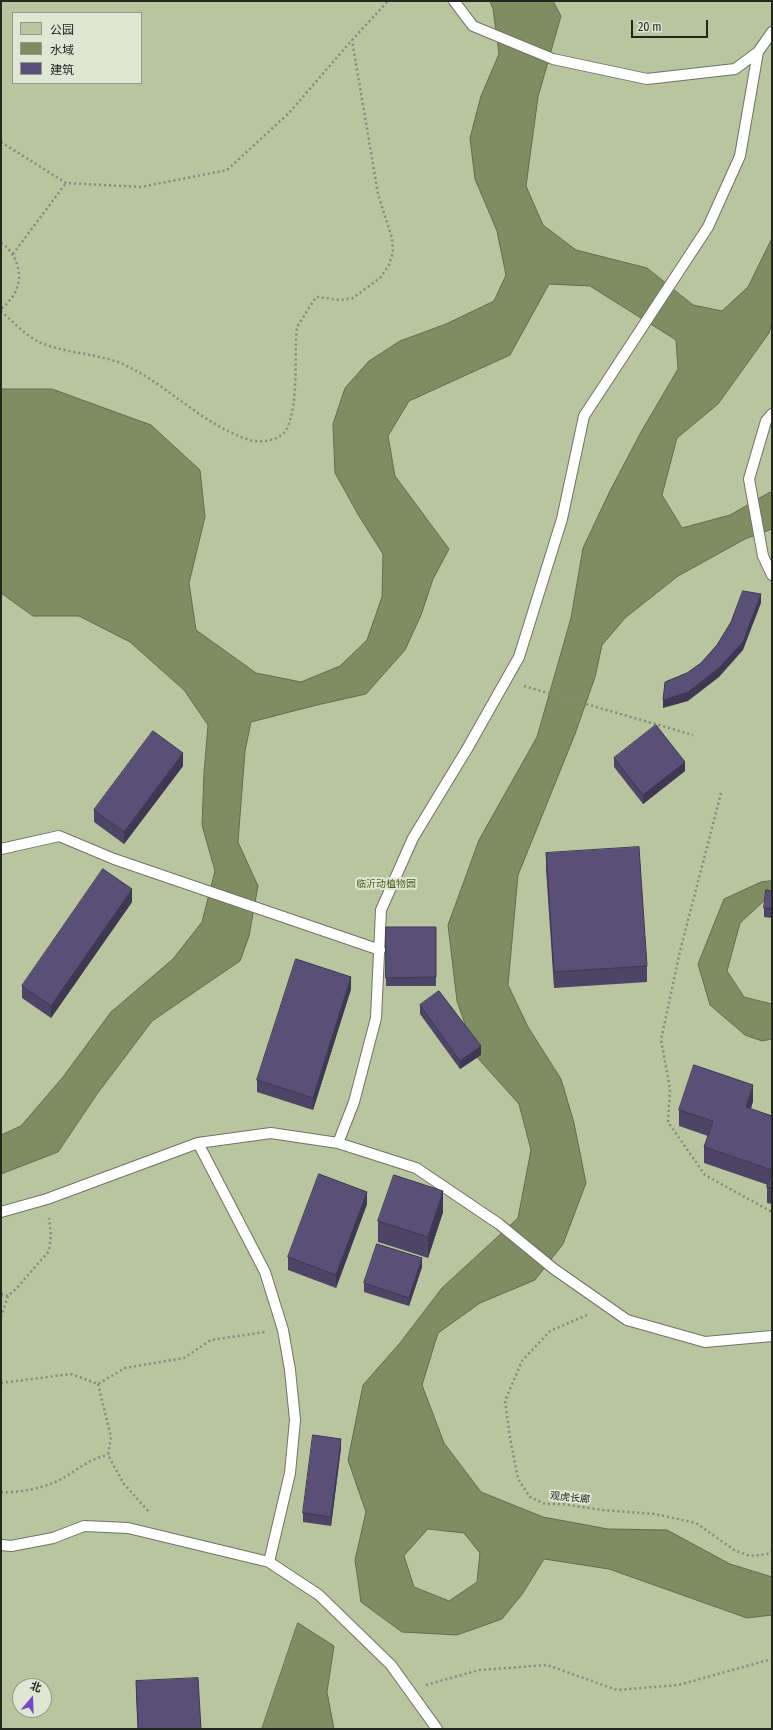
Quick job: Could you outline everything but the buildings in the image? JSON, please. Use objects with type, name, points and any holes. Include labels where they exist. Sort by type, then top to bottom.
[{"type":"lane","points":[[454,1],[473,26],[552,59],[647,79],[735,70],[758,52],[772,32]]},
{"type":"lane","points":[[338,1143],[354,1102],[376,1018],[381,910],[413,838],[467,749],[519,657],[562,519],[584,416],[708,227],[740,156],[758,52]]},
{"type":"lane","points":[[772,414],[766,421],[749,479],[763,556],[772,575]]},
{"type":"lane","points":[[1,849],[59,836],[114,859],[380,950]]},
{"type":"lane","points":[[1,1212],[46,1199],[198,1142],[271,1133],[338,1143],[416,1168],[499,1224],[554,1268],[627,1320],[705,1342],[772,1336]]},
{"type":"lane","points":[[198,1142],[265,1272],[284,1330],[290,1370],[294,1420],[290,1473],[269,1562]]},
{"type":"lane","points":[[1,1545],[11,1546],[53,1538],[84,1526],[128,1528],[269,1562],[319,1595],[391,1665],[436,1729]]},
{"type":"path","points":[[1,142],[66,183],[141,187],[227,170],[289,113],[388,1]]},
{"type":"path","points":[[1,243],[13,254],[18,266],[19,279],[13,297],[1,310],[37,341],[55,348],[118,362],[145,376],[186,406],[221,428],[239,437],[256,441],[269,440],[281,436],[289,426],[293,414],[296,337],[298,327],[316,297],[340,300],[354,298],[381,277],[390,265],[393,252],[392,238],[378,194],[352,40]]},
{"type":"path","points":[[13,254],[66,183]]},
{"type":"path","points":[[544,692],[692,735]]},
{"type":"path","points":[[721,793],[680,951],[661,1040],[670,1089],[668,1122],[705,1175],[772,1212]]},
{"type":"path","points":[[1,1317],[8,1296],[49,1251],[51,1235],[46,1199]]},
{"type":"path","points":[[1,1294],[8,1296]]},
{"type":"path","name":"观虎长廊","points":[[606,1305],[550,1331],[522,1361],[506,1401],[510,1438],[518,1479],[530,1497],[545,1504],[562,1504],[602,1510],[655,1514],[676,1518],[696,1523],[734,1550],[750,1556],[772,1552]]},
{"type":"path","points":[[98,1384],[125,1368],[184,1358],[211,1340],[284,1330]]},
{"type":"path","points":[[1,1383],[71,1374],[98,1384]]},
{"type":"path","points":[[98,1384],[111,1437],[108,1455],[124,1484],[150,1514]]},
{"type":"path","points":[[1,1492],[32,1489],[53,1483],[96,1458],[108,1455]]},
{"type":"path","points":[[409,1690],[479,1670],[547,1666],[617,1690],[678,1685],[772,1659]]},
{"type":"green space","name":"临沂动植物园","points":[[1,1],[772,1],[772,1729],[1,1729]]},
{"type":"water","points":[[490,1],[553,1],[561,16],[538,97],[526,186],[543,225],[576,250],[647,268],[693,305],[722,311],[748,287],[772,238],[772,323],[769,333],[718,404],[677,438],[662,495],[682,528],[730,515],[772,491],[772,529],[745,539],[678,576],[625,618],[602,645],[595,677],[575,734],[518,875],[508,985],[528,1027],[561,1079],[574,1123],[586,1183],[563,1244],[535,1280],[480,1303],[438,1333],[422,1385],[444,1443],[481,1492],[543,1517],[608,1529],[667,1530],[730,1564],[772,1577],[772,1615],[747,1618],[609,1569],[544,1559],[523,1593],[502,1619],[457,1635],[402,1632],[361,1602],[355,1560],[366,1512],[348,1460],[363,1385],[400,1343],[442,1288],[518,1218],[531,1150],[519,1104],[476,1056],[457,1001],[448,925],[479,840],[537,737],[571,618],[583,548],[610,491],[641,432],[678,369],[676,340],[590,286],[549,284],[510,355],[409,401],[388,436],[395,476],[449,549],[433,579],[421,615],[405,650],[366,694],[251,722],[245,751],[238,842],[258,886],[249,936],[240,961],[152,1021],[97,1094],[58,1152],[1,1174],[1,1135],[21,1126],[63,1077],[111,1012],[173,959],[202,922],[215,871],[202,825],[208,725],[184,690],[130,642],[79,616],[33,616],[1,593],[1,389],[52,389],[151,425],[200,470],[205,517],[189,583],[196,630],[256,673],[301,682],[340,666],[367,640],[382,597],[383,554],[359,516],[335,473],[333,424],[345,388],[369,361],[400,341],[446,324],[494,301],[506,275],[497,231],[475,179],[470,138],[481,96],[499,54],[493,9]],"holes":[[[428,1529],[464,1533],[480,1553],[477,1582],[449,1601],[414,1587],[404,1556]]]},
{"type":"water","points":[[772,881],[772,900],[766,899],[740,923],[727,971],[744,997],[772,1004],[772,1039],[762,1041],[745,1035],[710,1005],[698,964],[724,899],[761,882]]},
{"type":"water","points":[[298,1623],[334,1646],[327,1692],[334,1729],[262,1729]]}]
